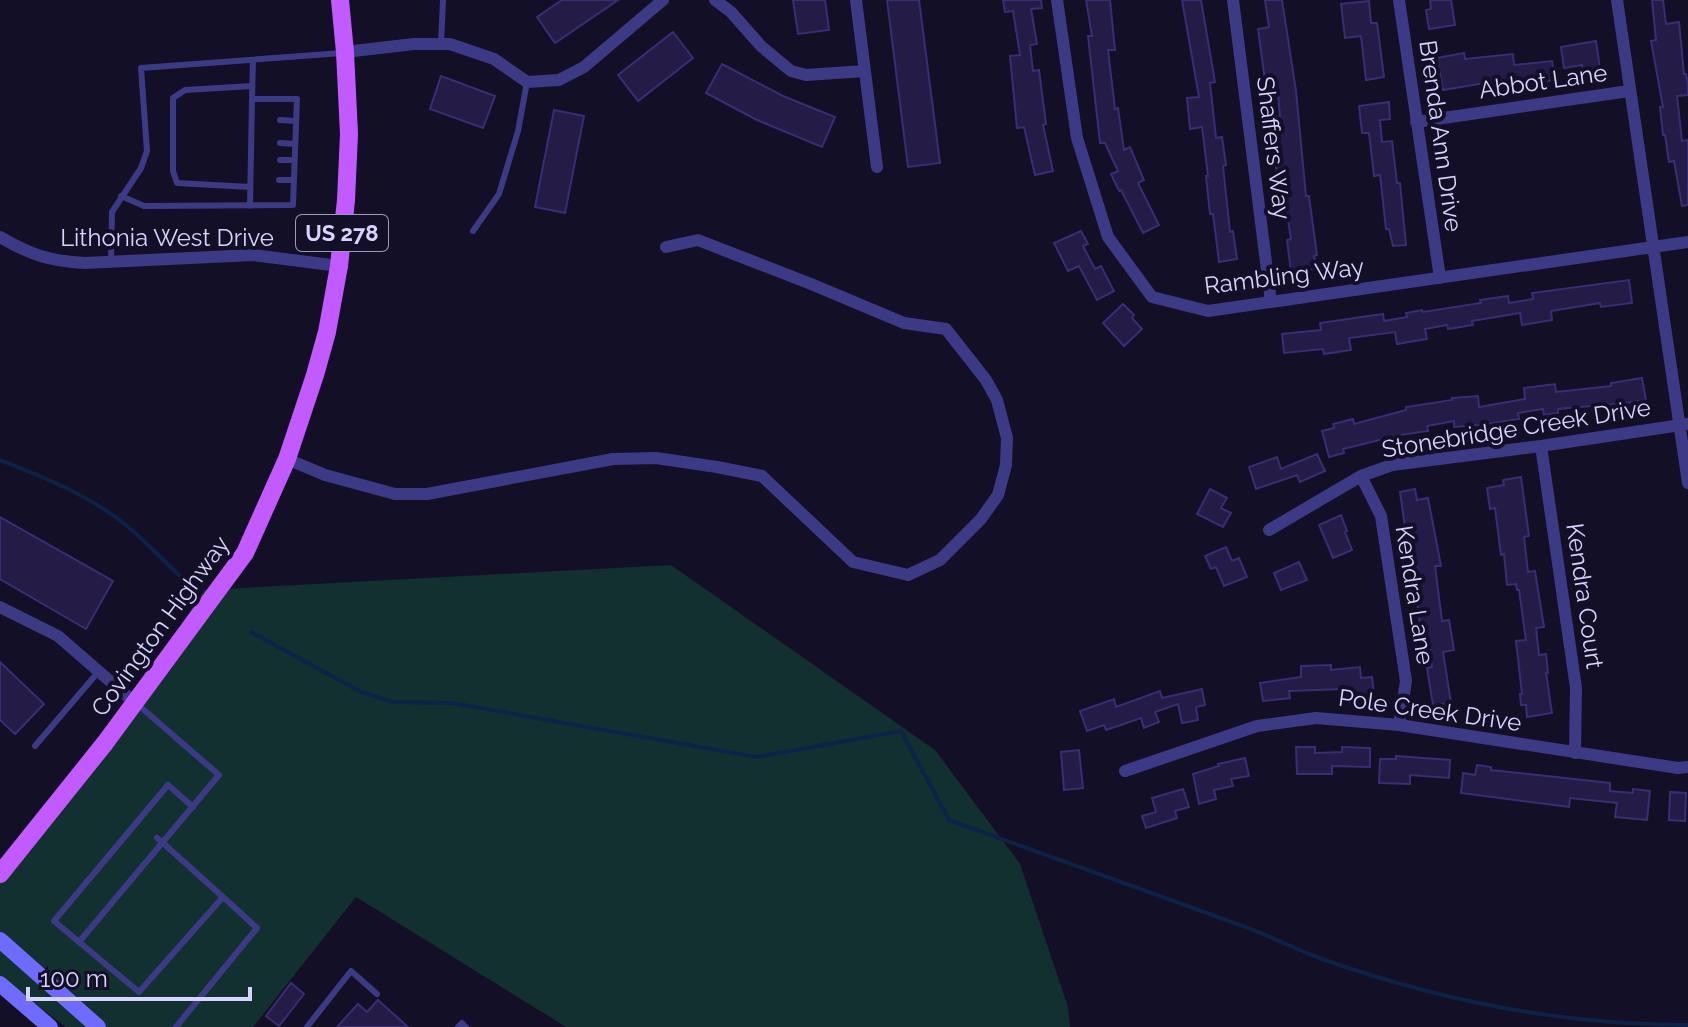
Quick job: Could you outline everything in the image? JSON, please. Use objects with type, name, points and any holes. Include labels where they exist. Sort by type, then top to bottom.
[{"type":"main road","name":"Covington Highway","points":[[0,874],[105,743],[245,553],[287,459],[327,332],[339,266],[348,147],[340,0]]},
{"type":"main road","points":[[0,940],[98,1027]]},
{"type":"main road","points":[[0,984],[50,1027]]},
{"type":"street","points":[[345,52],[414,44],[450,44],[494,59],[527,82],[559,80],[584,67],[663,0]]},
{"type":"street","points":[[715,0],[791,71],[806,75],[865,71]]},
{"type":"street","points":[[856,0],[877,167]]},
{"type":"street","name":"Rambling Way","points":[[1057,0],[1077,138],[1108,237],[1152,297],[1208,311],[1688,242]]},
{"type":"street","name":"Shaffers Way","points":[[1233,0],[1271,302]]},
{"type":"street","name":"Brenda Ann Drive","points":[[1399,0],[1440,278]]},
{"type":"street","points":[[1617,0],[1652,247],[1684,425],[1688,483]]},
{"type":"street","name":"Abbot Lane","points":[[1416,122],[1629,91]]},
{"type":"street","name":"Lithonia West Drive","points":[[0,237],[26,252],[58,262],[253,255],[339,266]]},
{"type":"street","points":[[287,459],[325,475],[395,494],[427,494],[613,459],[656,458],[717,467],[762,476],[853,562],[908,575],[940,560],[981,519],[998,495],[1006,465],[1007,438],[997,400],[986,380],[946,329],[904,323],[698,240],[666,247]]},
{"type":"street","name":"Stonebridge Creek Drive","points":[[1269,530],[1361,476],[1392,465],[1684,425]]},
{"type":"street","name":"Kendra Court","points":[[1541,446],[1576,688],[1575,753]]},
{"type":"street","name":"Kendra Lane","points":[[1361,476],[1381,516],[1384,531],[1406,681],[1399,725]]},
{"type":"street","points":[[0,607],[58,636],[134,702]]},
{"type":"street","name":"Pole Creek Drive","points":[[1125,771],[1257,726],[1316,718],[1399,725],[1678,768],[1688,767]]},
{"type":"lane","points":[[441,44],[443,0]]},
{"type":"lane","points":[[111,262],[112,212],[141,168],[147,151],[141,68],[345,52]]},
{"type":"lane","points":[[250,206],[253,60]]},
{"type":"lane","points":[[473,231],[499,194],[518,131],[527,82]]},
{"type":"lane","points":[[252,86],[185,90],[173,98],[173,171],[177,183],[251,183],[262,179]]},
{"type":"lane","points":[[121,196],[144,206],[293,205],[297,99],[252,99]]},
{"type":"lane","points":[[252,121],[263,120]]},
{"type":"lane","points":[[280,120],[296,121]]},
{"type":"lane","points":[[251,143],[262,143]]},
{"type":"lane","points":[[280,143],[295,144]]},
{"type":"lane","points":[[251,159],[262,160]]},
{"type":"lane","points":[[280,160],[294,160]]},
{"type":"lane","points":[[279,180],[294,180]]},
{"type":"lane","points":[[35,746],[99,671]]},
{"type":"lane","points":[[79,942],[120,893],[128,877],[219,775],[134,702]]},
{"type":"lane","points":[[193,807],[168,785],[140,823],[54,921],[139,992],[223,897]]},
{"type":"lane","points":[[160,840],[257,928],[176,1027]]},
{"type":"lane","points":[[114,888],[120,893]]},
{"type":"lane","points":[[102,901],[109,906]]},
{"type":"lane","points":[[92,912],[99,918]]},
{"type":"lane","points":[[82,924],[89,930]]},
{"type":"lane","points":[[307,1027],[351,971],[377,994]]},
{"type":"lane","points":[[458,1027],[462,1023],[466,1027]]},
{"type":"green space","points":[[671,565],[935,750],[1020,864],[1068,1007],[1070,1027],[566,1027],[356,897],[253,1027],[66,1027],[0,978],[0,863],[100,748],[204,590]]},
{"type":"building","points":[[562,0],[618,0],[555,43],[537,17]]},
{"type":"building","points":[[793,0],[825,0],[829,30],[798,34]]},
{"type":"building","points":[[887,0],[919,0],[940,163],[908,167]]},
{"type":"building","points":[[1003,0],[1041,0],[1042,8],[1031,9],[1037,44],[1030,45],[1033,71],[1039,70],[1046,124],[1043,125],[1053,171],[1035,175],[1024,127],[1017,128],[1010,56],[1020,55],[1013,11],[1005,12]]},
{"type":"building","points":[[1086,0],[1110,0],[1115,50],[1108,50],[1115,109],[1118,108],[1124,150],[1130,147],[1144,180],[1138,183],[1159,225],[1143,233],[1111,174],[1118,171],[1105,143],[1100,143],[1088,36],[1092,36]]},
{"type":"building","points":[[1182,0],[1201,0],[1215,82],[1210,83],[1216,138],[1222,137],[1230,232],[1233,231],[1237,259],[1219,262],[1213,214],[1210,214],[1202,127],[1190,129],[1187,98],[1199,97]]},
{"type":"building","points":[[1265,0],[1282,0],[1296,91],[1306,196],[1309,196],[1317,255],[1314,256],[1316,269],[1291,272],[1287,240],[1291,239],[1287,214],[1282,215],[1276,167],[1281,167],[1278,136],[1271,137],[1269,118],[1280,117],[1278,94],[1272,95],[1269,80],[1265,81],[1258,29],[1269,27]]},
{"type":"building","points":[[1430,0],[1451,0],[1455,25],[1429,29],[1426,10],[1431,9]]},
{"type":"building","points":[[1652,0],[1663,0],[1666,24],[1679,22],[1684,74],[1688,85],[1688,95],[1677,96],[1682,141],[1688,140],[1688,205],[1682,206],[1674,161],[1669,162],[1663,135],[1660,107],[1663,107],[1651,41],[1656,40]]},
{"type":"building","points":[[1369,1],[1371,23],[1377,23],[1384,77],[1366,80],[1361,36],[1345,38],[1341,4]]},
{"type":"building","points":[[673,32],[693,58],[638,101],[618,75]]},
{"type":"building","points":[[1596,41],[1600,69],[1583,71],[1582,65],[1564,68],[1561,47]]},
{"type":"building","points":[[1464,53],[1465,59],[1513,54],[1514,65],[1552,61],[1555,80],[1485,83],[1443,90],[1437,58]]},
{"type":"building","points":[[722,64],[783,96],[835,117],[822,147],[757,120],[706,93]]},
{"type":"building","points":[[441,76],[495,96],[483,128],[430,109]]},
{"type":"building","points":[[1389,102],[1390,119],[1380,120],[1382,142],[1392,141],[1406,245],[1393,246],[1389,229],[1386,229],[1380,175],[1374,176],[1369,133],[1362,133],[1359,106]]},
{"type":"building","points":[[554,110],[584,116],[565,213],[535,207]]},
{"type":"building","points":[[1081,231],[1088,244],[1083,246],[1095,269],[1101,266],[1114,291],[1097,300],[1079,266],[1068,271],[1054,243]]},
{"type":"building","points":[[1629,280],[1632,303],[1601,307],[1600,303],[1551,311],[1552,320],[1522,325],[1520,313],[1472,321],[1473,325],[1425,329],[1427,339],[1397,344],[1395,332],[1349,338],[1351,350],[1324,354],[1323,349],[1284,353],[1282,334],[1321,330],[1320,323],[1383,314],[1384,321],[1407,317],[1406,313],[1422,310],[1481,303],[1480,300],[1508,296],[1509,303],[1533,299],[1532,293]]},
{"type":"building","points":[[1123,304],[1142,329],[1124,346],[1103,323]]},
{"type":"building","points":[[1642,378],[1646,400],[1558,409],[1558,413],[1544,415],[1543,409],[1518,413],[1519,419],[1480,425],[1454,427],[1454,421],[1427,426],[1428,431],[1343,449],[1344,453],[1329,457],[1322,431],[1334,428],[1333,424],[1353,419],[1354,424],[1406,410],[1406,407],[1452,398],[1478,396],[1479,407],[1525,399],[1524,388],[1555,384],[1556,392],[1611,386],[1611,383]]},
{"type":"building","points":[[1317,454],[1325,471],[1300,482],[1297,475],[1256,489],[1249,467],[1277,457],[1281,469]]},
{"type":"building","points":[[1521,477],[1529,536],[1524,537],[1528,572],[1535,571],[1544,627],[1536,628],[1539,655],[1546,654],[1552,713],[1527,717],[1526,705],[1521,705],[1516,641],[1526,640],[1519,590],[1516,584],[1507,585],[1495,508],[1490,509],[1487,488],[1504,485],[1503,480]]},
{"type":"building","points":[[1210,489],[1227,498],[1221,508],[1231,513],[1223,527],[1197,514]]},
{"type":"building","points":[[1415,489],[1417,500],[1428,498],[1441,566],[1435,566],[1442,621],[1449,620],[1454,650],[1443,652],[1451,703],[1433,705],[1427,668],[1432,667],[1428,639],[1422,640],[1414,579],[1419,578],[1415,554],[1409,555],[1400,492]]},
{"type":"building","points":[[1341,515],[1352,550],[1333,558],[1319,525]]},
{"type":"building","points":[[0,517],[113,581],[86,629],[0,579]]},
{"type":"building","points":[[1226,547],[1232,561],[1239,558],[1247,577],[1224,586],[1216,567],[1211,569],[1205,556]]},
{"type":"building","points":[[1299,562],[1307,580],[1281,590],[1274,573]]},
{"type":"building","points":[[0,662],[44,704],[15,734],[0,720]]},
{"type":"building","points":[[1331,665],[1331,670],[1360,667],[1361,678],[1372,677],[1374,694],[1345,697],[1344,689],[1289,691],[1290,698],[1263,701],[1260,683],[1301,677],[1301,666]]},
{"type":"building","points":[[1202,689],[1205,705],[1196,707],[1198,720],[1182,723],[1178,704],[1155,712],[1159,722],[1144,728],[1141,718],[1106,730],[1104,725],[1087,731],[1080,711],[1114,699],[1116,707],[1160,691],[1162,698]]},
{"type":"building","points":[[1296,747],[1315,747],[1315,753],[1342,752],[1342,747],[1370,748],[1370,767],[1332,766],[1332,774],[1297,774]]},
{"type":"building","points":[[1079,750],[1083,788],[1064,790],[1061,752]]},
{"type":"building","points":[[1396,756],[1450,760],[1449,778],[1410,775],[1410,784],[1379,783],[1380,759],[1396,759]]},
{"type":"building","points":[[1245,758],[1249,776],[1231,779],[1233,786],[1214,790],[1216,799],[1199,804],[1193,774]]},
{"type":"building","points":[[1477,765],[1491,767],[1491,770],[1610,783],[1610,791],[1650,791],[1647,820],[1615,817],[1617,803],[1570,798],[1569,807],[1461,793],[1463,773],[1475,775]]},
{"type":"building","points":[[1183,789],[1189,807],[1175,811],[1177,818],[1146,828],[1142,816],[1156,812],[1152,798]]},
{"type":"building","points":[[1670,792],[1686,793],[1685,821],[1669,820]]},
{"type":"building","points":[[291,983],[304,994],[279,1026],[266,1016]]},
{"type":"building","points":[[378,1000],[408,1027],[337,1027],[358,1004],[367,1012]]},
{"type":"waterway","points":[[0,460],[65,488],[112,514],[184,580]]},
{"type":"waterway","points":[[251,632],[361,692],[392,702],[452,703],[757,757],[901,731],[949,820],[1369,975],[1504,1008],[1595,1021],[1688,1025]]}]
